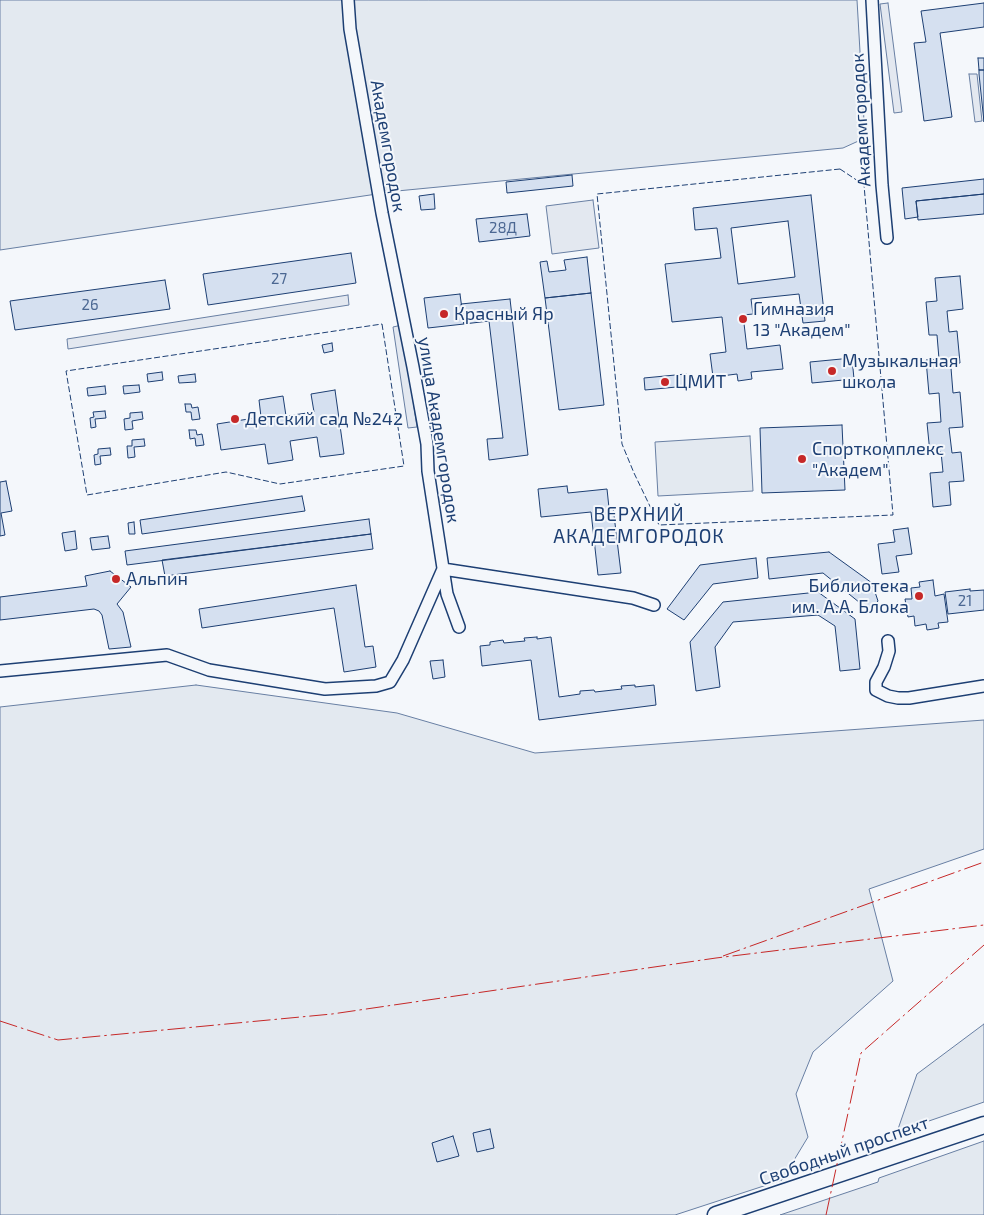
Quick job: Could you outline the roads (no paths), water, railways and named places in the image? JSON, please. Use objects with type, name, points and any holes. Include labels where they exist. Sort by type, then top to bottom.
[{"type":"main road","name":"Свободный проспект","points":[[716,1215],[984,1125]]},
{"type":"street","name":"Академгородок","points":[[348,0],[350,29],[382,213],[399,297]]},
{"type":"street","name":"Академгородок","points":[[872,0],[882,185],[887,238]]},
{"type":"street","name":"улица Академгородок","points":[[399,297],[427,444],[428,471],[447,594],[459,627]]},
{"type":"street","points":[[0,671],[167,655],[209,670],[326,689],[376,686],[390,682],[403,660],[443,569],[633,598],[654,605]]},
{"type":"street","points":[[888,641],[889,651],[876,682],[876,690],[888,696],[909,698],[984,686]]},
{"type":"place","name":"Красный Яр","points":[[444,314]]},
{"type":"place","name":"Гимназия 13 \"Академ\"","points":[[743,319]]},
{"type":"place","name":"Музыкальная школа","points":[[832,371]]},
{"type":"place","name":"ЦМИТ","points":[[665,382]]},
{"type":"place","name":"Детский сад №242","points":[[235,419]]},
{"type":"place","name":"Спорткомплекс \"Академ\"","points":[[802,459]]},
{"type":"place","name":"Альпин","points":[[116,579]]},
{"type":"place","name":"Библиотека им. А.А. Блока","points":[[919,596]]},
{"type":"district","name":"ВЕРХНИЙ АКАДЕМГОРОДОК","points":[[639,526]]}]
